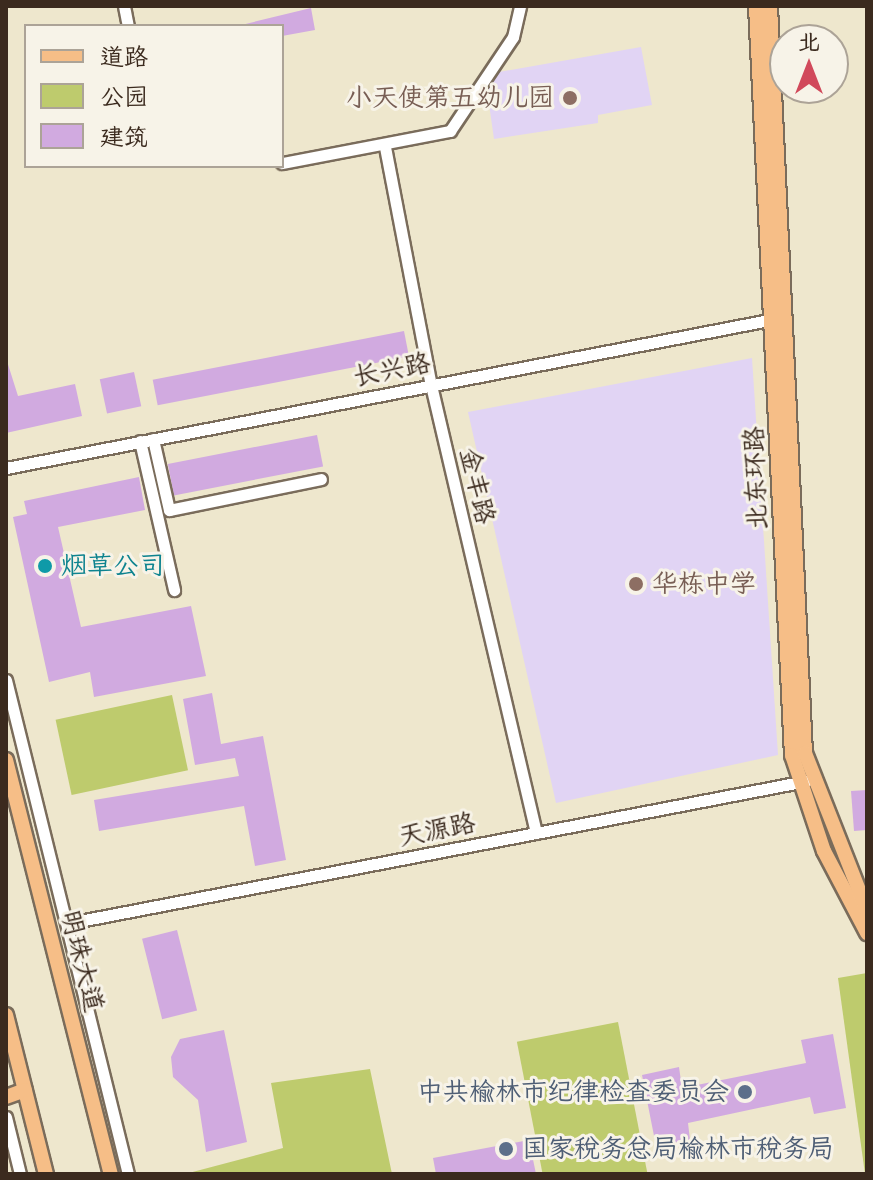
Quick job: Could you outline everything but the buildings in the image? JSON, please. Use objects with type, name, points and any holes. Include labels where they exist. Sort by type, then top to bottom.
[{"type":"main road","name":"北东环路","points":[[756,6],[780,318]]},
{"type":"main road","name":"北东环路","points":[[770,6],[792,755],[867,910]]},
{"type":"main road","name":"明珠大道","points":[[6,760],[111,1174]]},
{"type":"main road","name":"北东环路","points":[[807,781],[824,851],[867,933]]},
{"type":"main road","points":[[6,1015],[46,1174]]},
{"type":"main road","points":[[86,1074],[101,1069]]},
{"type":"main road","points":[[6,1097],[25,1090]]},
{"type":"street","points":[[284,163],[385,147],[450,131],[513,37],[520,6]]},
{"type":"street","name":"金丰路","points":[[385,147],[431,385],[536,833]]},
{"type":"street","name":"长兴路","points":[[6,468],[780,318]]},
{"type":"street","points":[[146,440],[172,503],[169,510],[321,479]]},
{"type":"street","points":[[146,440],[174,590]]},
{"type":"street","points":[[6,680],[69,923],[128,1174]]},
{"type":"street","name":"天源路","points":[[69,923],[807,781]]},
{"type":"street","points":[[6,1117],[20,1174]]},
{"type":"shaded area","name":"小天使第五幼儿园","points":[[641,47],[652,105],[598,115],[598,123],[494,139],[487,90],[499,72]]},
{"type":"shaded area","name":"华栋中学","points":[[752,358],[778,755],[556,803],[468,412]]},
{"type":"green space","points":[[172,695],[188,770],[72,795],[56,720]]},
{"type":"green space","points":[[867,973],[867,1174],[865,1174],[838,978]]},
{"type":"green space","points":[[618,1022],[648,1174],[543,1174],[517,1042]]},
{"type":"green space","points":[[370,1069],[392,1174],[185,1174],[283,1148],[271,1083]]},
{"type":"place","name":"小天使第五幼儿园","points":[[570,98]]},
{"type":"place","name":"烟草公司","points":[[45,566]]},
{"type":"place","name":"华栋中学","points":[[636,584]]},
{"type":"place","name":"中共榆林市纪律检查委员会","points":[[745,1092]]},
{"type":"place","name":"国家税务总局榆林市税务局","points":[[506,1149]]}]
